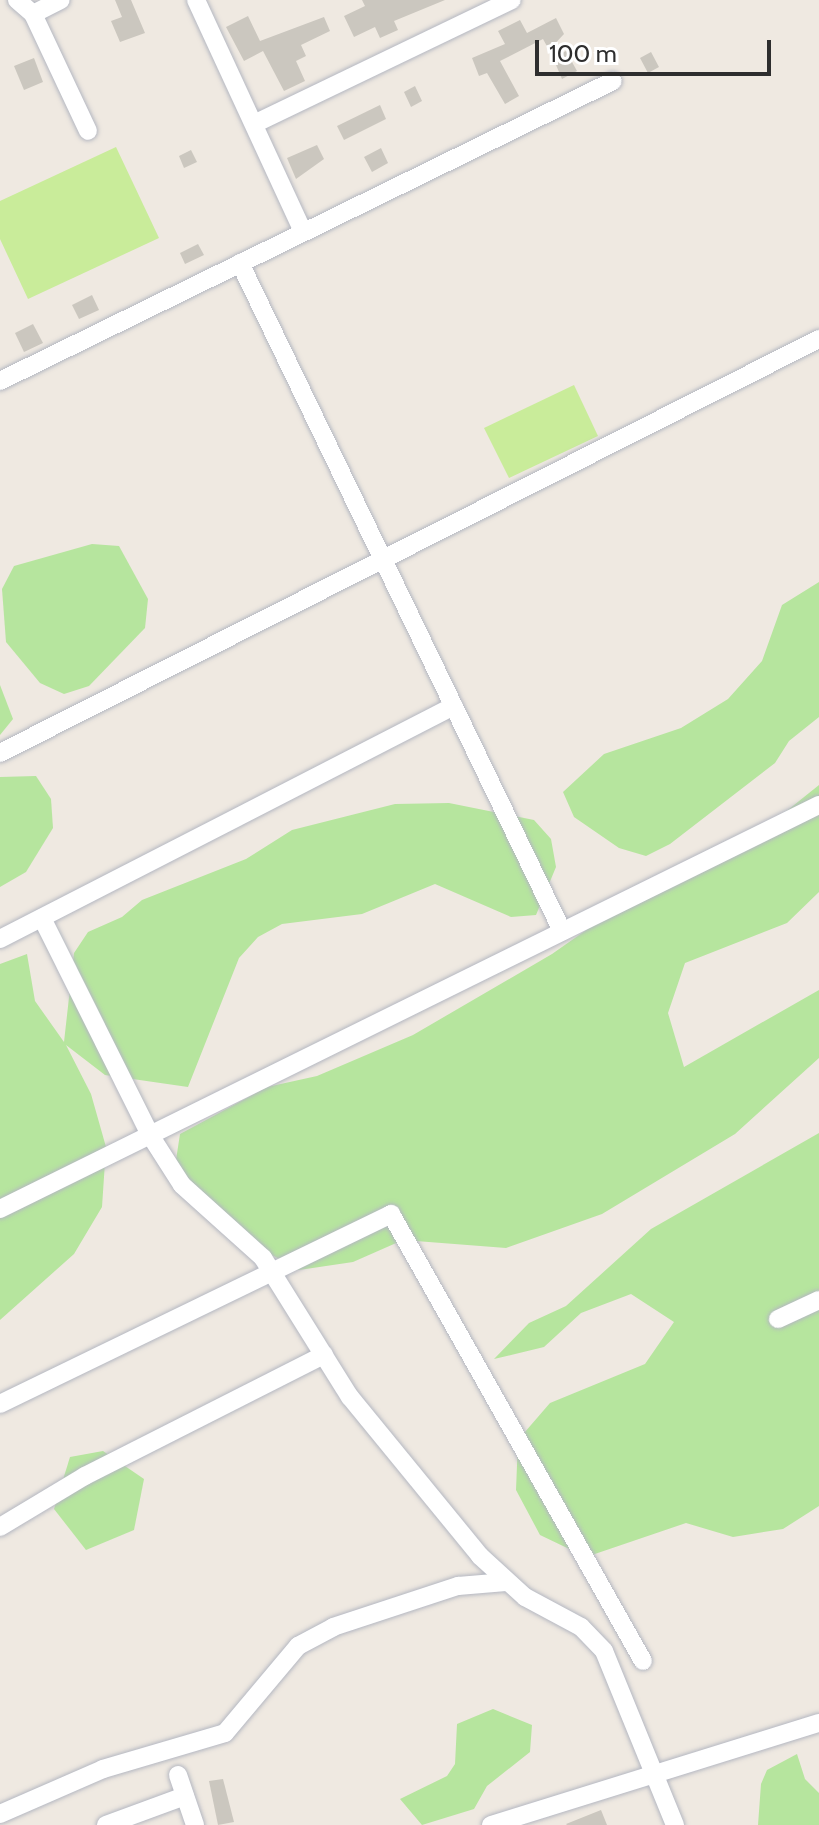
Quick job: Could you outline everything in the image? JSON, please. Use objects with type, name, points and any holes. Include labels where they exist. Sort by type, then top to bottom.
[{"type":"street","points":[[17,0],[33,14],[88,131]]},
{"type":"street","points":[[33,14],[61,0]]},
{"type":"street","points":[[196,0],[303,232]]},
{"type":"street","points":[[254,124],[512,0]]},
{"type":"street","points":[[0,381],[613,81]]},
{"type":"street","points":[[240,263],[562,931]]},
{"type":"street","points":[[0,753],[819,339]]},
{"type":"street","points":[[0,939],[454,706]]},
{"type":"street","points":[[0,1209],[819,805]]},
{"type":"street","points":[[42,918],[150,1135],[182,1185],[263,1258],[350,1397],[506,1582],[581,1627],[604,1651],[675,1825]]},
{"type":"street","points":[[0,1404],[391,1214],[643,1661]]},
{"type":"street","points":[[778,1319],[819,1300]]},
{"type":"street","points":[[0,1527],[98,1469],[324,1355]]},
{"type":"street","points":[[0,1814],[103,1769],[225,1733],[298,1646],[333,1627],[458,1586],[506,1582]]},
{"type":"street","points":[[491,1825],[655,1771],[819,1723]]},
{"type":"street","points":[[178,1775],[195,1825]]},
{"type":"street","points":[[106,1825],[185,1796]]},
{"type":"green space","points":[[116,147],[159,238],[28,299],[0,239],[0,201]]},
{"type":"green space","points":[[574,385],[598,436],[509,478],[484,428]]},
{"type":"green space","points":[[92,544],[119,546],[148,599],[145,628],[89,686],[64,694],[40,683],[6,642],[2,589],[14,566]]},
{"type":"green space","points":[[819,582],[819,717],[789,741],[775,763],[670,844],[646,856],[619,848],[574,817],[563,792],[604,754],[681,728],[728,699],[762,661],[782,605]]},
{"type":"green space","points":[[0,685],[13,719],[0,735]]},
{"type":"green space","points":[[36,776],[51,799],[53,828],[26,872],[0,887],[0,777]]},
{"type":"green space","points":[[819,785],[819,892],[787,923],[685,963],[668,1013],[684,1067],[819,990],[819,1058],[735,1134],[602,1214],[506,1248],[403,1240],[353,1262],[299,1270],[207,1219],[172,1186],[180,1134],[267,1087],[317,1076],[413,1035],[552,954],[639,893],[733,854]]},
{"type":"green space","points":[[449,803],[534,820],[551,839],[556,867],[536,915],[511,917],[435,884],[362,914],[282,924],[258,937],[239,958],[188,1087],[105,1075],[66,1045],[91,1094],[106,1147],[102,1207],[74,1254],[0,1320],[0,964],[27,954],[35,1001],[64,1042],[74,953],[88,932],[122,917],[142,900],[246,859],[292,830],[395,804]]},
{"type":"green space","points":[[819,1133],[819,1506],[783,1529],[733,1537],[686,1523],[586,1557],[540,1535],[516,1490],[518,1440],[550,1403],[645,1364],[674,1322],[631,1294],[581,1313],[544,1347],[494,1359],[529,1323],[566,1306],[651,1229]]},
{"type":"green space","points":[[103,1451],[144,1479],[134,1530],[86,1550],[54,1509],[70,1457]]},
{"type":"green space","points":[[493,1709],[532,1725],[530,1752],[487,1786],[474,1809],[422,1825],[400,1799],[447,1776],[455,1764],[457,1724]]},
{"type":"green space","points":[[797,1754],[805,1779],[819,1793],[819,1825],[758,1825],[761,1784],[767,1770]]},
{"type":"building","points":[[115,0],[131,0],[145,33],[120,42],[111,21],[122,17]]},
{"type":"building","points":[[362,0],[445,0],[394,21],[398,30],[380,38],[375,27],[354,37],[344,16],[365,6]]},
{"type":"building","points":[[248,16],[260,41],[324,17],[330,31],[301,45],[306,56],[296,61],[305,81],[284,91],[263,51],[244,61],[226,27]]},
{"type":"building","points":[[556,18],[564,34],[549,50],[543,39],[500,61],[519,96],[505,104],[487,73],[479,76],[472,58],[505,44],[498,31],[520,20],[527,33]]},
{"type":"building","points":[[566,51],[577,71],[562,79],[553,58]]},
{"type":"building","points":[[651,52],[659,67],[648,73],[640,58]]},
{"type":"building","points":[[34,58],[43,82],[24,90],[14,66]]},
{"type":"building","points":[[415,86],[422,101],[411,107],[404,92]]},
{"type":"building","points":[[380,105],[386,119],[344,140],[337,126]]},
{"type":"building","points":[[317,145],[324,159],[296,179],[287,158]]},
{"type":"building","points":[[381,148],[388,163],[372,172],[364,157]]},
{"type":"building","points":[[191,150],[197,162],[184,168],[179,156]]},
{"type":"building","points":[[198,244],[204,255],[185,264],[180,253]]},
{"type":"building","points":[[92,295],[99,310],[79,319],[72,305]]},
{"type":"building","points":[[33,324],[43,343],[24,352],[15,333]]},
{"type":"building","points":[[223,1779],[234,1822],[218,1825],[209,1781]]},
{"type":"building","points":[[601,1810],[607,1825],[566,1824]]}]
